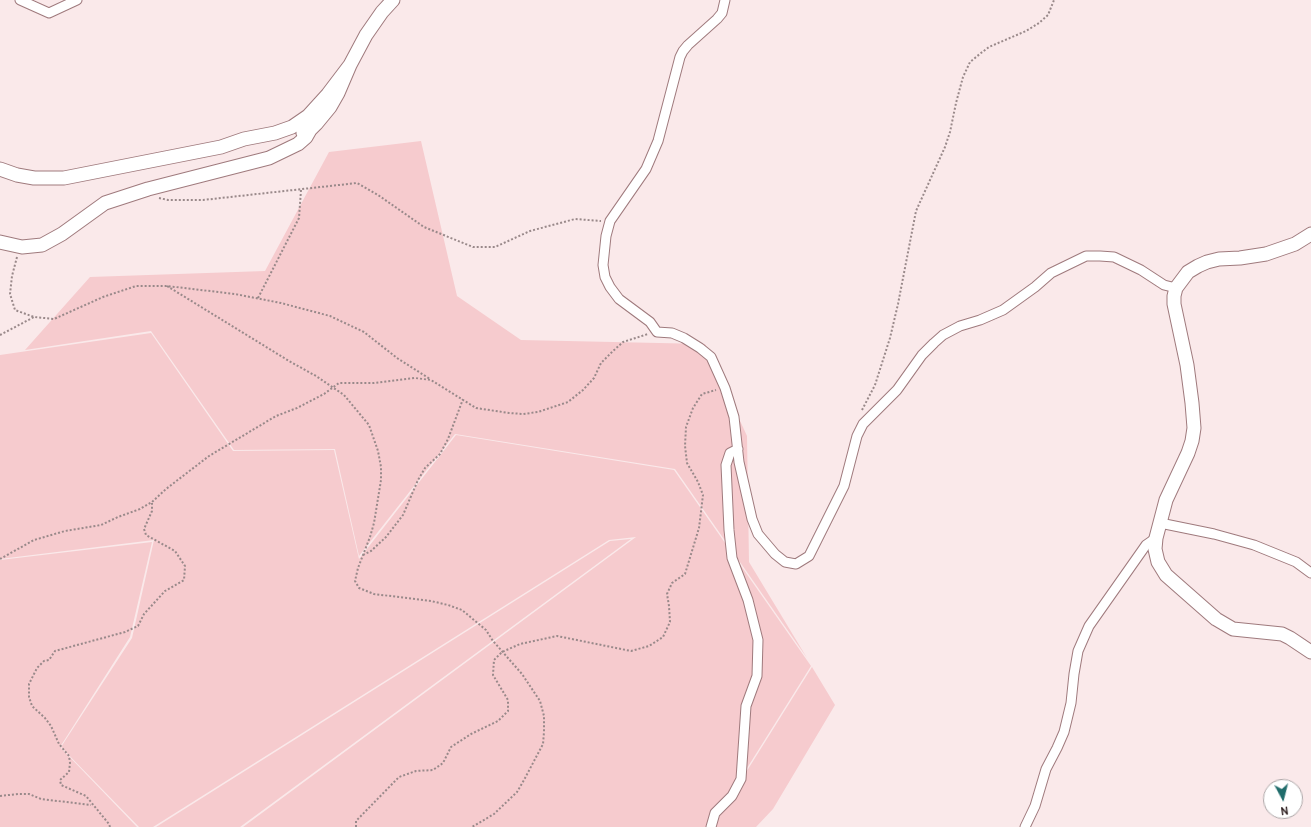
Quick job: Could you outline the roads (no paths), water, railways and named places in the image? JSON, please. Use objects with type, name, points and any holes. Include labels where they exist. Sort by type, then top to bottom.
[{"type":"street","points":[[20,0],[49,13],[78,0]]},
{"type":"street","points":[[0,169],[17,175],[34,178],[64,178],[221,147],[245,145],[287,138],[310,130],[323,117],[330,107],[366,35],[374,22],[393,0]]},
{"type":"street","points":[[725,0],[722,13],[683,51],[680,57],[658,141],[646,169],[610,221],[603,251],[603,265],[605,277],[619,299],[650,322],[657,332],[672,333],[684,338],[711,357],[725,388],[734,417],[738,449],[752,519],[758,534],[775,554],[786,562],[796,564],[809,556],[844,486],[857,436],[863,424],[897,390],[922,355],[943,335],[960,326],[980,320],[1003,310],[1035,287],[1051,273],[1086,256],[1114,257],[1141,270],[1164,286],[1176,288]]},
{"type":"street","points":[[0,242],[22,247],[42,245],[62,234],[105,203],[148,189],[241,166],[262,156],[287,138],[325,97],[350,65]]},
{"type":"street","points":[[221,147],[244,139],[275,133],[287,138]]},
{"type":"street","points":[[1311,234],[1295,244],[1266,254],[1240,258],[1219,259],[1207,262],[1188,272],[1176,288],[1174,304],[1187,365],[1194,428],[1188,453],[1170,490],[1156,538],[1155,549],[1156,556],[1162,569],[1216,620],[1233,629],[1282,634],[1311,652]]},
{"type":"street","points":[[711,827],[716,813],[732,796],[741,779],[746,706],[757,676],[758,640],[748,600],[732,558],[729,530],[726,465],[730,453],[738,449]]},
{"type":"street","points":[[1160,523],[1214,534],[1254,545],[1296,562],[1311,573]]},
{"type":"street","points":[[1025,827],[1035,806],[1046,769],[1064,732],[1071,703],[1078,651],[1089,626],[1146,545],[1156,538]]}]
